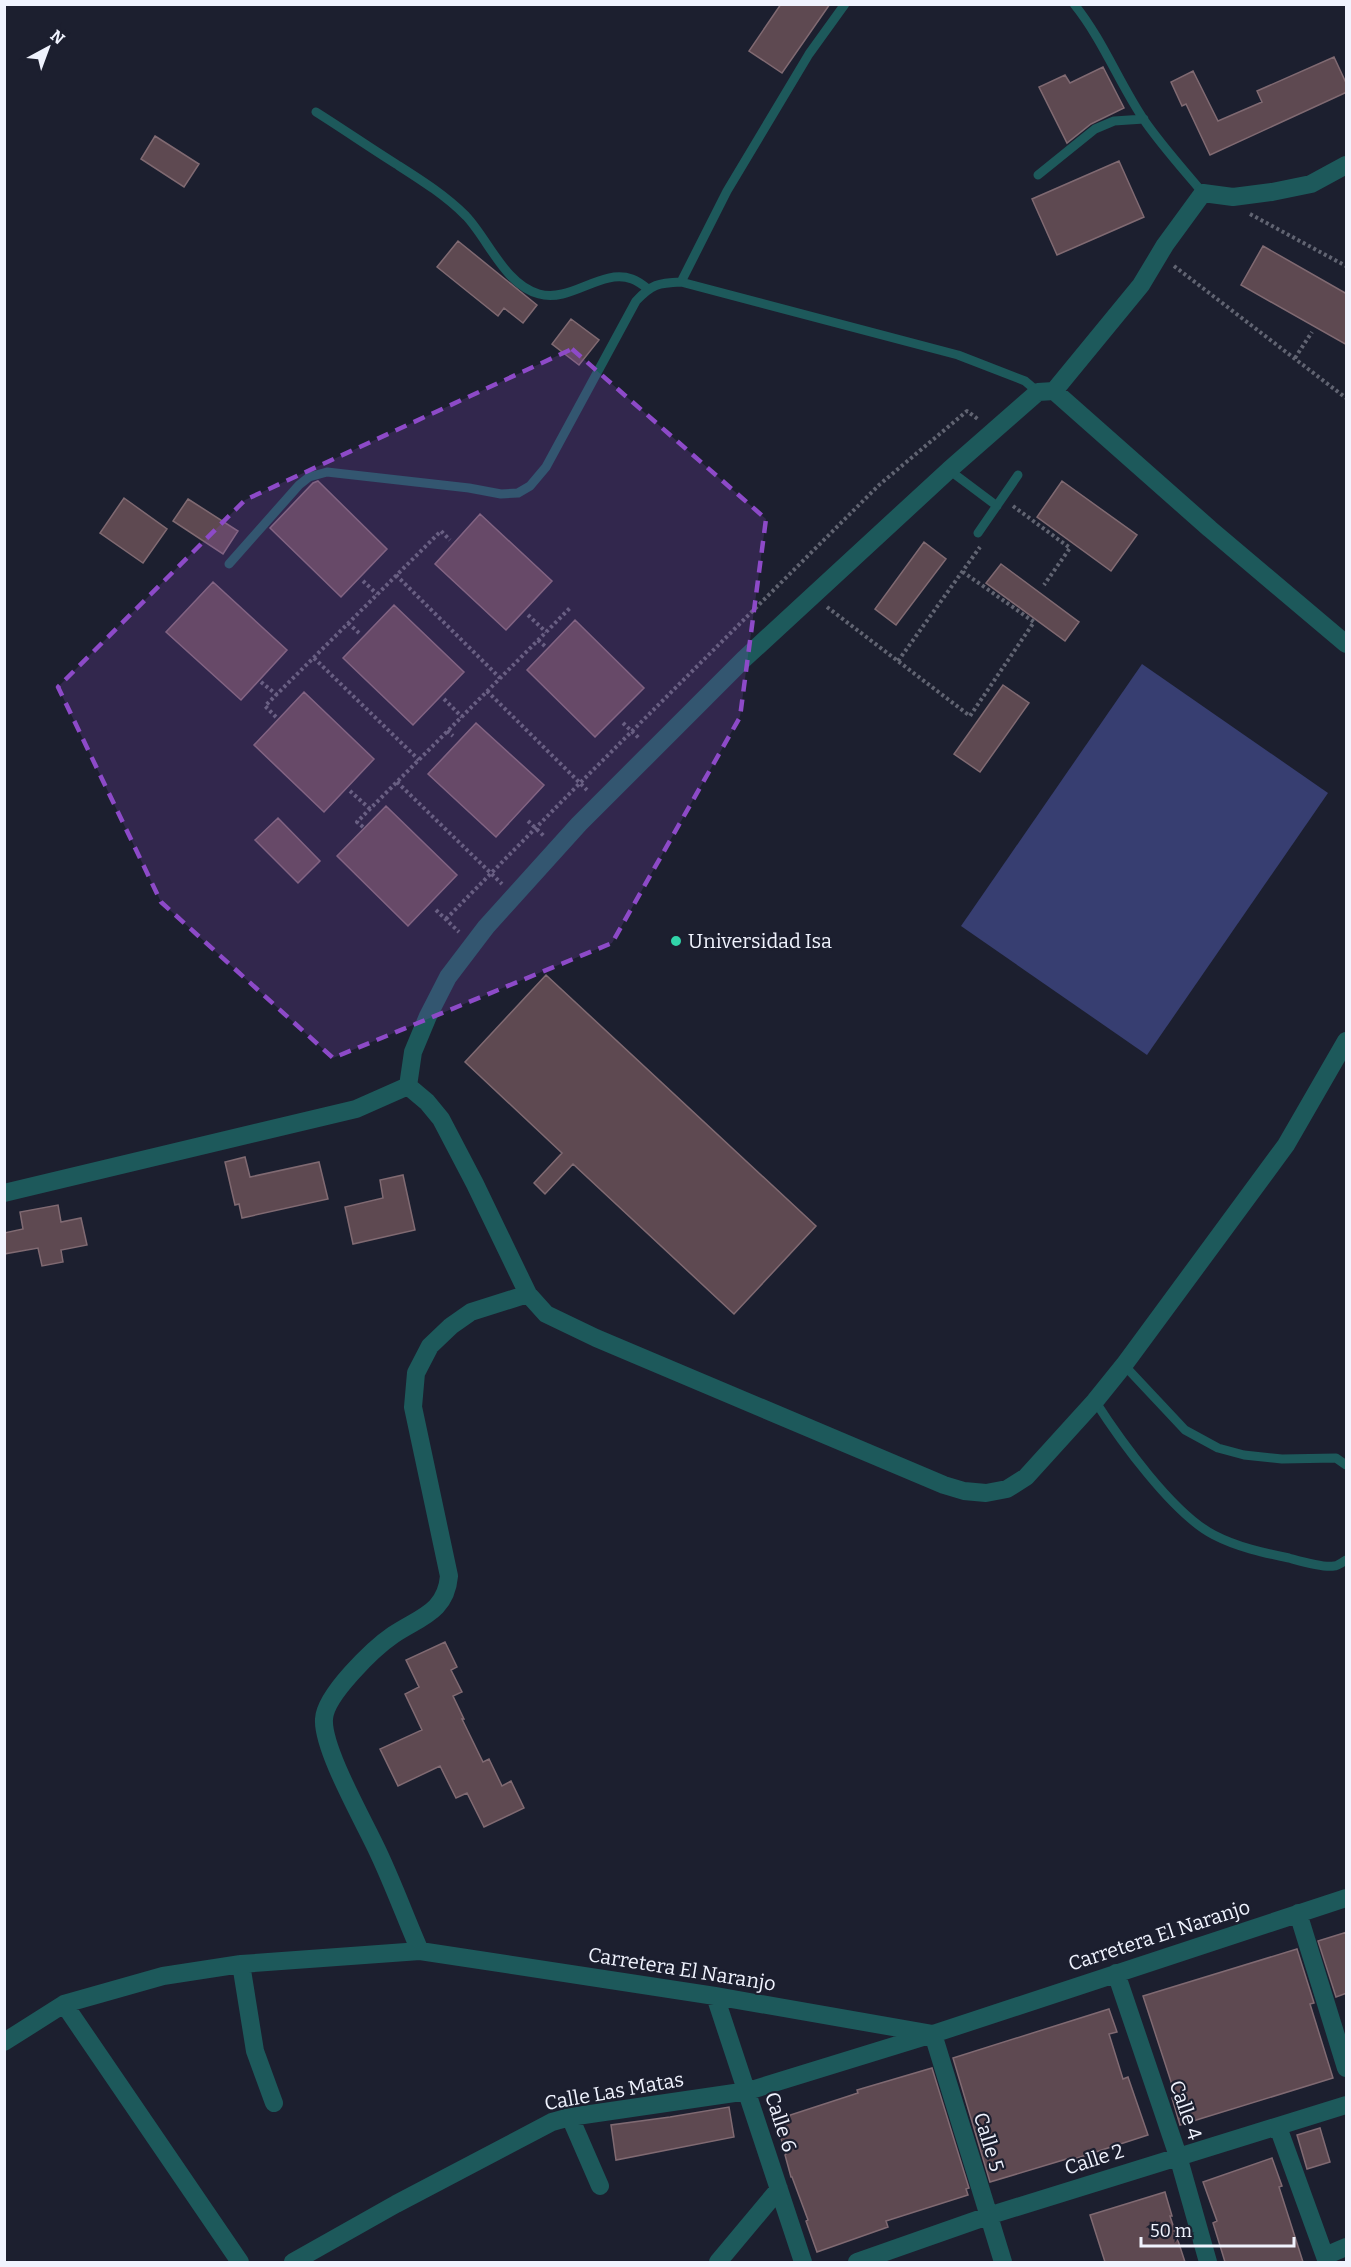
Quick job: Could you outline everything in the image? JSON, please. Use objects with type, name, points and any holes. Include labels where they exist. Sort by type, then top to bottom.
[{"type":"street","points":[[408,1086],[413,1052],[448,977],[514,896],[600,803],[744,659],[994,430],[1046,391],[1142,285],[1160,254],[1203,193],[1233,197],[1311,184],[1347,165]]},
{"type":"street","points":[[1046,391],[1347,644]]},
{"type":"street","points":[[408,1086],[427,1102],[441,1119],[528,1294],[546,1314],[596,1338],[944,1485],[964,1491],[986,1493],[1007,1489],[1026,1477],[1095,1401],[1124,1365],[1286,1145],[1347,1041]]},
{"type":"street","points":[[4,1193],[356,1109],[408,1086]]},
{"type":"street","points":[[420,1951],[380,1856],[328,1746],[324,1718],[338,1690],[354,1671],[383,1642],[430,1614],[441,1602],[447,1590],[449,1576],[413,1407],[416,1373],[430,1346],[471,1312],[528,1294]]},
{"type":"street","name":"Carretera El Naranjo","points":[[4,2042],[64,2004],[164,1976],[241,1964],[420,1951],[715,1996],[933,2034],[1347,1898]]},
{"type":"street","points":[[1298,1913],[1347,2068]]},
{"type":"street","points":[[241,1964],[255,2051],[274,2103]]},
{"type":"street","name":"Calle 4","points":[[1116,1973],[1178,2156],[1208,2262]]},
{"type":"street","name":"Calle 6","points":[[715,1996],[803,2262]]},
{"type":"street","points":[[64,2004],[240,2262]]},
{"type":"street","name":"Calle Las Matas","points":[[293,2262],[538,2128],[570,2117],[748,2091],[933,2034]]},
{"type":"street","name":"Calle 5","points":[[933,2034],[1003,2262]]},
{"type":"street","name":"Calle 2","points":[[857,2262],[988,2216],[1347,2105]]},
{"type":"street","points":[[570,2117],[600,2186]]},
{"type":"street","points":[[1278,2127],[1326,2259],[1347,2247]]},
{"type":"street","points":[[718,2262],[779,2189]]},
{"type":"lane","points":[[681,282],[727,191],[809,54],[845,4]]},
{"type":"lane","points":[[1074,4],[1088,22],[1144,120],[1203,193]]},
{"type":"lane","points":[[316,112],[447,197],[468,218],[500,262],[522,286],[540,295],[561,294],[598,281],[623,277],[634,279],[648,289]]},
{"type":"lane","points":[[1038,175],[1095,129],[1114,121],[1144,120]]},
{"type":"lane","points":[[229,564],[299,485],[316,474],[327,472],[469,488],[501,494],[518,493],[530,486],[546,467],[636,301],[648,289],[659,283],[681,282],[958,355],[1046,391]]},
{"type":"lane","points":[[949,470],[1000,502]]},
{"type":"lane","points":[[978,533],[1018,475]]},
{"type":"lane","points":[[1124,1365],[1185,1430],[1218,1449],[1244,1455],[1282,1459],[1336,1458],[1347,1466]]},
{"type":"lane","points":[[1095,1401],[1113,1429],[1164,1493],[1188,1516],[1213,1535],[1255,1550],[1302,1562],[1335,1567],[1347,1560]]},
{"type":"path","points":[[1233,197],[1242,209],[1347,266]]},
{"type":"path","points":[[1160,254],[1347,398]]},
{"type":"path","points":[[1295,358],[1312,332]]},
{"type":"path","points":[[446,919],[879,485],[967,411],[994,430]]},
{"type":"path","points":[[1000,502],[1070,548],[1044,585]]},
{"type":"path","points":[[276,717],[265,706],[441,531],[450,540]]},
{"type":"path","points":[[898,661],[986,539],[978,533]]},
{"type":"path","points":[[812,596],[970,716],[1034,622],[963,572]]},
{"type":"path","points":[[396,575],[500,678]]},
{"type":"path","points":[[363,581],[377,594]]},
{"type":"path","points":[[363,826],[357,822],[571,607]]},
{"type":"path","points":[[528,615],[546,632]]},
{"type":"path","points":[[348,623],[359,633]]},
{"type":"path","points":[[538,640],[546,647]]},
{"type":"path","points":[[314,658],[419,760]]},
{"type":"path","points":[[261,682],[277,695]]},
{"type":"path","points":[[487,691],[600,803]]},
{"type":"path","points":[[444,699],[462,717]]},
{"type":"path","points":[[447,731],[453,736]]},
{"type":"path","points":[[397,782],[514,896]]},
{"type":"path","points":[[350,791],[370,809]]},
{"type":"path","points":[[436,909],[472,945]]},
{"type":"highlighted area","points":[[572,349],[766,519],[740,717],[612,943],[333,1058],[161,902],[58,687],[245,500]]},
{"type":"shaded area","points":[[1142,664],[1328,793],[1147,1055],[961,926]]},
{"type":"building","points":[[781,4],[830,4],[782,73],[749,51]]},
{"type":"building","points":[[1334,57],[1347,85],[1347,92],[1210,155],[1186,104],[1182,106],[1171,82],[1193,71],[1218,121],[1262,102],[1257,91]]},
{"type":"building","points":[[1103,67],[1124,108],[1091,124],[1067,143],[1039,87],[1065,75],[1070,83]]},
{"type":"building","points":[[155,136],[199,164],[184,187],[141,159]]},
{"type":"building","points":[[1119,161],[1144,217],[1057,255],[1032,199]]},
{"type":"building","points":[[458,241],[537,305],[523,323],[504,308],[498,316],[437,267]]},
{"type":"building","points":[[1263,246],[1347,294],[1347,345],[1241,285]]},
{"type":"building","points":[[571,319],[599,340],[579,365],[552,344]]},
{"type":"building","points":[[318,481],[387,549],[341,597],[270,528],[313,483]]},
{"type":"building","points":[[1062,481],[1137,535],[1111,571],[1037,517]]},
{"type":"building","points":[[124,498],[167,529],[143,563],[100,533]]},
{"type":"building","points":[[188,499],[238,531],[223,554],[173,521]]},
{"type":"building","points":[[480,514],[552,581],[506,630],[435,564]]},
{"type":"building","points":[[924,542],[946,559],[896,625],[875,609]]},
{"type":"building","points":[[1001,564],[1079,622],[1065,641],[986,583]]},
{"type":"building","points":[[213,582],[287,650],[241,700],[166,632]]},
{"type":"building","points":[[394,605],[464,672],[413,725],[343,658]]},
{"type":"building","points":[[575,620],[644,688],[595,737],[527,670]]},
{"type":"building","points":[[1003,685],[1029,703],[980,772],[954,754]]},
{"type":"building","points":[[304,692],[374,759],[324,812],[254,745]]},
{"type":"building","points":[[476,723],[544,785],[496,837],[428,774]]},
{"type":"building","points":[[386,806],[457,875],[408,926],[337,856]]},
{"type":"building","points":[[278,818],[320,861],[298,883],[255,840]]},
{"type":"building","points":[[546,975],[816,1226],[734,1314],[573,1164],[545,1194],[534,1183],[562,1153],[465,1062]]},
{"type":"building","points":[[245,1157],[250,1177],[319,1162],[328,1199],[242,1218],[239,1204],[235,1205],[225,1162]]},
{"type":"building","points":[[403,1175],[415,1230],[353,1244],[345,1207],[383,1198],[380,1180]]},
{"type":"building","points":[[58,1205],[61,1222],[81,1218],[87,1245],[61,1250],[63,1262],[42,1266],[38,1248],[4,1254],[4,1233],[23,1229],[20,1212]]},
{"type":"building","points":[[445,1642],[457,1667],[451,1670],[462,1692],[453,1696],[464,1719],[462,1719],[483,1762],[489,1759],[502,1786],[511,1781],[524,1808],[484,1827],[467,1793],[456,1798],[440,1766],[398,1786],[380,1749],[422,1730],[405,1694],[419,1687],[406,1660]]},
{"type":"building","points":[[1347,1932],[1347,1993],[1336,1997],[1318,1941]]},
{"type":"building","points":[[1297,1949],[1314,2003],[1310,2004],[1333,2078],[1180,2125],[1172,2098],[1176,2097],[1143,1996]]},
{"type":"building","points":[[1109,2009],[1117,2032],[1109,2034],[1123,2079],[1128,2077],[1148,2135],[1071,2160],[1070,2158],[990,2182],[953,2058]]},
{"type":"building","points":[[932,2068],[969,2188],[966,2189],[968,2195],[886,2221],[888,2227],[817,2252],[806,2221],[808,2220],[791,2177],[775,2120],[858,2093],[857,2090]]},
{"type":"building","points":[[729,2107],[734,2137],[616,2160],[611,2125]]},
{"type":"building","points":[[1320,2128],[1330,2162],[1307,2169],[1297,2135]]},
{"type":"building","points":[[1272,2158],[1303,2262],[1225,2262],[1213,2223],[1217,2221],[1203,2182]]},
{"type":"building","points":[[1165,2192],[1185,2262],[1105,2262],[1090,2215]]},
{"type":"place","name":"Universidad Isa","points":[[676,941]]}]
